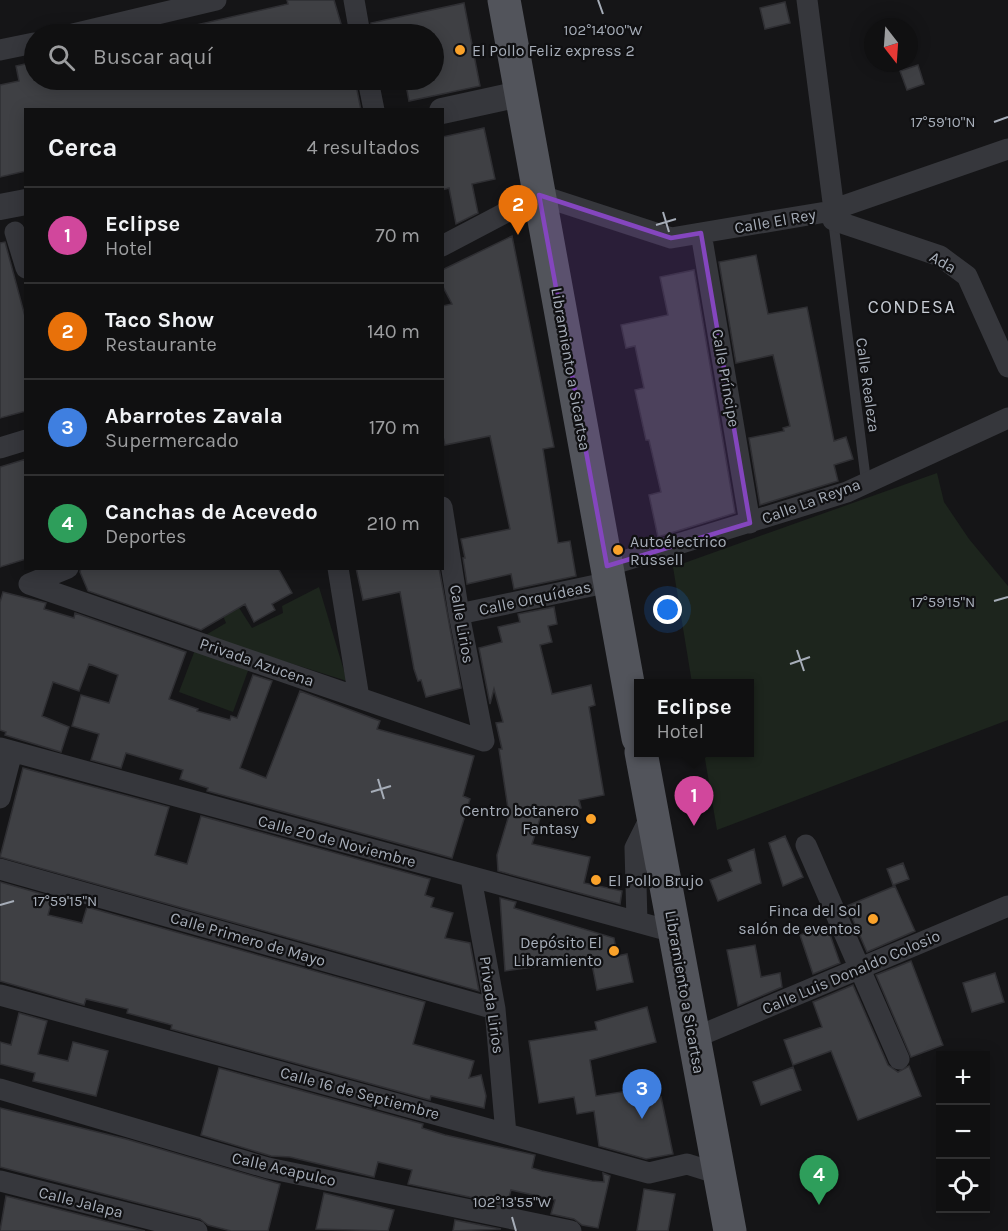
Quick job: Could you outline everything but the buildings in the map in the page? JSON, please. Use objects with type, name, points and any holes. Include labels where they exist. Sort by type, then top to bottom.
[{"type":"main road","name":"Libramiento a Sicartsa","points":[[504,0],[634,712]]},
{"type":"main road","name":"Libramiento a Sicartsa","points":[[642,757],[730,1231]]},
{"type":"street","points":[[115,24],[216,0]]},
{"type":"street","points":[[354,0],[358,24]]},
{"type":"street","points":[[807,0],[833,215]]},
{"type":"street","points":[[0,50],[24,45]]},
{"type":"street","points":[[370,90],[374,108]]},
{"type":"street","points":[[444,111],[520,94]]},
{"type":"street","name":"Calle El Rey","points":[[539,195],[671,238],[833,215],[1008,149]]},
{"type":"street","points":[[444,245],[539,195]]},
{"type":"street","points":[[0,207],[24,202]]},
{"type":"street","name":"Ada","points":[[833,215],[940,256],[967,276],[1008,368]]},
{"type":"street","points":[[15,232],[24,261]]},
{"type":"street","name":"Calle Príncipe","points":[[701,233],[750,523]]},
{"type":"street","name":"Calle La Reyna","points":[[608,574],[750,523],[847,492],[866,481],[1008,418]]},
{"type":"street","points":[[0,448],[24,441]]},
{"type":"street","name":"Calle Lirios","points":[[444,520],[459,614],[484,741]]},
{"type":"street","name":"Privada Azucena","points":[[63,570],[29,584],[484,741]]},
{"type":"street","points":[[338,570],[359,698]]},
{"type":"street","name":"Calle Orquídeas","points":[[459,614],[608,574]]},
{"type":"street","points":[[0,798],[6,750]]},
{"type":"street","name":"Calle 20 de Noviembre","points":[[6,750],[674,932]]},
{"type":"street","points":[[637,922],[635,848],[652,813]]},
{"type":"street","points":[[806,845],[899,1059]]},
{"type":"street","name":"Calle Primero de Mayo","points":[[0,869],[495,1009]]},
{"type":"street","name":"Privada Lirios","points":[[471,878],[495,1009],[507,1134]]},
{"type":"street","name":"Calle Luis Donaldo Colosio","points":[[694,1038],[1008,906]]},
{"type":"street","name":"Calle 16 de Septiembre","points":[[0,995],[649,1173],[687,1164],[719,1174]]},
{"type":"street","name":"Calle Acapulco","points":[[0,1089],[268,1168],[565,1230]]},
{"type":"street","name":"Calle Jalapa","points":[[0,1181],[197,1231]]},
{"type":"lane","name":"Calle Realeza","points":[[833,215],[866,481]]},
{"type":"highlighted area","points":[[539,195],[671,238],[701,233],[750,523],[607,566]]},
{"type":"shaded area","points":[[937,473],[944,502],[969,539],[1008,586],[1008,720],[717,830],[705,757],[754,757],[754,679],[691,679],[673,567]]},
{"type":"shaded area","points":[[319,587],[347,681],[204,636],[226,623],[220,609],[234,600],[252,628],[283,613],[282,606]]},
{"type":"shaded area","points":[[195,650],[249,668],[233,712],[179,692]]},
{"type":"place","name":"El Pollo Feliz express 2","points":[[460,50]]},
{"type":"place","name":"Taco Show","points":[[518,235]]},
{"type":"place","name":"Autoélectrico Russell","points":[[618,550]]},
{"type":"place","name":"Centro botanero Fantasy","points":[[591,819]]},
{"type":"place","name":"Eclipse","points":[[694,826]]},
{"type":"place","name":"El Pollo Brujo","points":[[596,880]]},
{"type":"place","name":"Finca del Sol salón de eventos","points":[[873,919]]},
{"type":"place","name":"Depósito El Libramiento","points":[[614,951]]},
{"type":"place","name":"Abarrotes Zavala","points":[[642,1119]]},
{"type":"place","name":"Canchas de Acevedo","points":[[819,1205]]},
{"type":"district","name":"CONDESA","points":[[912,307]]}]
